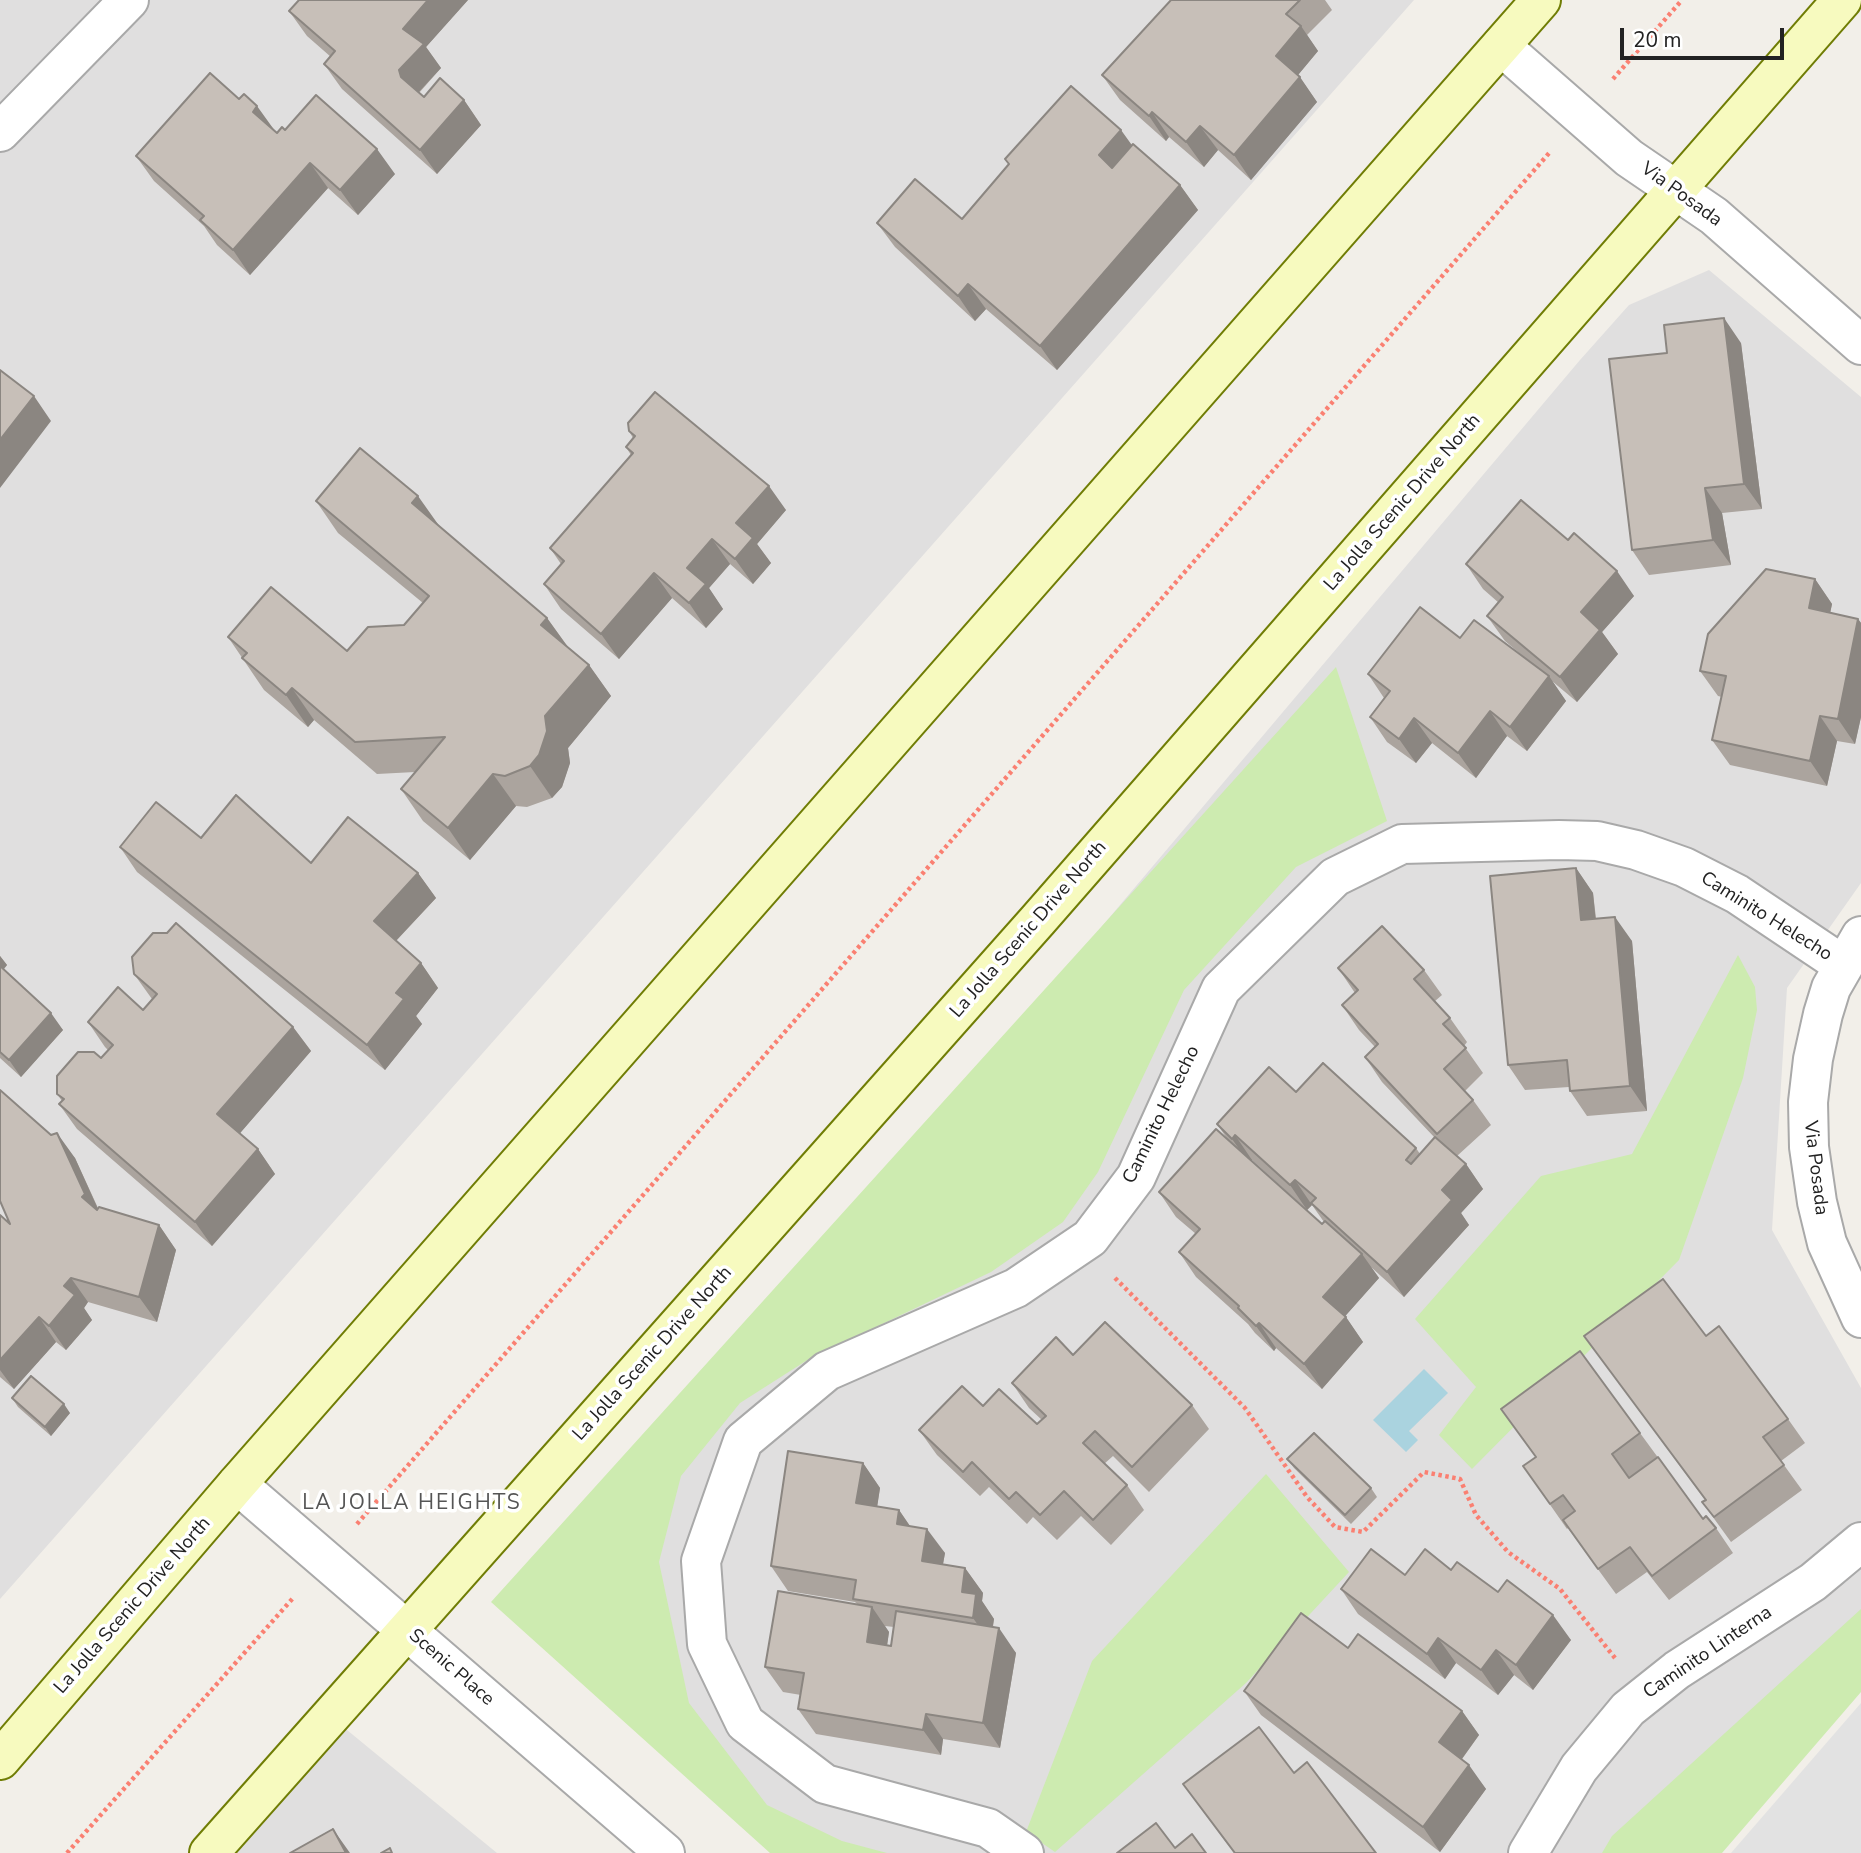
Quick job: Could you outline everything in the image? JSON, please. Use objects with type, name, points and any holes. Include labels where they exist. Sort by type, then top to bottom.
[{"type":"main road","name":"La Jolla Scenic Drive North","points":[[0,1760],[237,1484],[1541,0]]},
{"type":"main road","name":"La Jolla Scenic Drive North","points":[[209,1853],[1038,920],[1842,0]]},
{"type":"street","points":[[0,132],[129,0]]},
{"type":"street","name":"Via Posada","points":[[1501,46],[1629,158],[1714,216],[1861,345]]},
{"type":"street","name":"Caminito Helecho","points":[[1024,1853],[988,1828],[825,1784],[746,1723],[707,1644],[701,1560],[743,1441],[827,1371],[1016,1288],[1090,1238],[1136,1177],[1221,989],[1335,877],[1402,844],[1559,840],[1597,841],[1636,850],[1684,867],[1852,951]]},
{"type":"street","name":"Via Posada","points":[[1852,951],[1827,1001],[1813,1059],[1808,1101],[1809,1146],[1816,1202],[1827,1243],[1861,1318]]},
{"type":"street","name":"Scenic Place","points":[[237,1484],[665,1853]]},
{"type":"street","name":"Caminito Linterna","points":[[1528,1853],[1579,1768],[1604,1734],[1644,1695],[1677,1670],[1813,1581],[1861,1542]]},
{"type":"path","points":[[1613,79],[1682,0]]},
{"type":"path","points":[[362,1518],[1544,159]]},
{"type":"path","points":[[1090,1238],[1119,1283],[1245,1408],[1307,1497],[1335,1527],[1363,1532],[1424,1472],[1460,1479],[1476,1516],[1508,1552],[1560,1589],[1644,1695]]},
{"type":"path","points":[[67,1853],[271,1623]]},
{"type":"shaded area","points":[[0,0],[1414,0],[0,1599]]},
{"type":"shaded area","points":[[1709,270],[1861,397],[1861,883],[1787,988],[1772,1230],[1861,1388],[1861,1689],[1715,1853],[796,1853],[530,1604],[1580,360],[1629,305]]},
{"type":"shaded area","points":[[1861,1703],[1861,1853],[1731,1853]]},
{"type":"shaded area","points":[[336,1721],[497,1853],[214,1853]]},
{"type":"green space","points":[[1336,667],[1387,821],[1296,867],[1184,990],[1098,1172],[1063,1222],[991,1272],[809,1359],[740,1403],[681,1476],[659,1562],[689,1703],[767,1805],[842,1841],[887,1853],[770,1853],[491,1602]]},
{"type":"green space","points":[[1738,955],[1755,987],[1757,1010],[1743,1078],[1679,1260],[1472,1469],[1439,1435],[1476,1387],[1415,1319],[1541,1176],[1632,1154]]},
{"type":"green space","points":[[1266,1474],[1349,1572],[1246,1683],[1055,1852],[1026,1832],[1092,1661]]},
{"type":"green space","points":[[1861,1609],[1861,1692],[1722,1853],[1602,1853],[1612,1836]]},
{"type":"water","points":[[1424,1369],[1448,1393],[1409,1431],[1418,1440],[1406,1452],[1373,1420]]},
{"type":"building","points":[[299,0],[428,0],[403,29],[424,44],[399,70],[401,77],[424,97],[440,78],[464,100],[420,150],[324,64],[335,51],[289,11]]},
{"type":"building","points":[[1171,0],[1300,0],[1286,14],[1301,26],[1276,56],[1300,77],[1234,155],[1200,126],[1186,142],[1152,112],[1149,116],[1102,75]]},
{"type":"building","points":[[210,73],[239,99],[244,94],[257,106],[253,112],[277,133],[282,127],[285,130],[316,95],[377,149],[340,190],[310,163],[233,250],[200,220],[204,216],[136,156]]},
{"type":"building","points":[[1071,86],[1121,130],[1099,155],[1112,168],[1133,144],[1180,185],[1040,346],[968,284],[958,296],[877,223],[915,179],[962,219],[1009,164],[1005,159]]},
{"type":"building","points":[[1724,318],[1744,484],[1705,488],[1713,540],[1632,550],[1609,359],[1667,353],[1664,325]]},
{"type":"building","points":[[0,370],[34,396],[0,440]]},
{"type":"building","points":[[655,392],[769,486],[736,523],[753,538],[735,559],[712,539],[687,568],[706,584],[689,603],[654,573],[601,634],[544,584],[564,561],[550,548],[633,453],[626,447],[635,436],[629,431],[628,423]]},
{"type":"building","points":[[360,448],[418,496],[412,503],[547,618],[541,625],[589,665],[545,716],[547,731],[539,755],[530,766],[505,776],[493,774],[448,828],[401,789],[445,737],[355,742],[292,688],[286,695],[242,658],[247,653],[228,637],[271,587],[347,651],[368,627],[404,625],[429,596],[316,501]]},
{"type":"building","points":[[1521,500],[1568,540],[1574,533],[1617,571],[1581,612],[1600,630],[1560,677],[1487,616],[1503,597],[1466,564]]},
{"type":"building","points":[[1766,569],[1815,579],[1809,608],[1858,619],[1838,719],[1820,716],[1810,761],[1712,740],[1726,676],[1700,671],[1708,634]]},
{"type":"building","points":[[1420,607],[1460,638],[1474,620],[1549,676],[1510,727],[1490,711],[1458,753],[1414,718],[1399,739],[1370,717],[1390,691],[1368,674]]},
{"type":"building","points":[[236,795],[311,863],[348,817],[418,873],[374,921],[421,963],[396,993],[404,999],[367,1045],[120,847],[156,802],[201,838]]},
{"type":"building","points":[[1576,868],[1581,920],[1615,917],[1630,1086],[1570,1091],[1567,1060],[1508,1065],[1490,876]]},
{"type":"building","points":[[176,923],[293,1027],[217,1114],[258,1149],[195,1222],[59,1104],[64,1099],[57,1094],[57,1076],[78,1052],[94,1052],[101,1058],[113,1045],[88,1022],[118,987],[143,1010],[157,994],[134,974],[132,957],[153,933],[167,933]]},
{"type":"building","points":[[1382,926],[1424,970],[1414,979],[1450,1018],[1443,1024],[1466,1048],[1444,1069],[1473,1100],[1437,1134],[1365,1057],[1378,1044],[1342,1005],[1358,990],[1338,968]]},
{"type":"building","points":[[0,966],[51,1013],[9,1060],[0,1052]]},
{"type":"building","points":[[1323,1063],[1416,1148],[1406,1160],[1411,1164],[1435,1137],[1466,1164],[1442,1190],[1452,1200],[1387,1272],[1311,1203],[1316,1198],[1295,1180],[1290,1185],[1235,1135],[1232,1139],[1217,1124],[1269,1067],[1296,1092]]},
{"type":"building","points":[[0,1090],[51,1135],[57,1133],[85,1194],[82,1197],[97,1210],[99,1207],[159,1225],[139,1297],[71,1278],[64,1286],[75,1295],[49,1326],[39,1317],[0,1360],[0,1215],[10,1224],[0,1201]]},
{"type":"building","points":[[1216,1129],[1322,1224],[1325,1221],[1362,1254],[1323,1297],[1346,1317],[1304,1364],[1259,1323],[1256,1326],[1239,1306],[1179,1252],[1200,1229],[1159,1192]]},
{"type":"building","points":[[1663,1279],[1706,1336],[1719,1326],[1788,1419],[1763,1437],[1784,1465],[1714,1517],[1702,1502],[1706,1500],[1584,1336]]},
{"type":"building","points":[[1105,1322],[1192,1405],[1132,1467],[1095,1431],[1083,1443],[1127,1485],[1093,1520],[1064,1491],[1040,1515],[1016,1492],[1009,1499],[972,1462],[963,1472],[919,1430],[962,1386],[983,1406],[999,1389],[1037,1424],[1046,1416],[1012,1383],[1056,1337],[1073,1355]]},
{"type":"building","points":[[1580,1351],[1640,1433],[1612,1454],[1629,1478],[1658,1457],[1703,1519],[1706,1516],[1716,1528],[1652,1576],[1630,1547],[1598,1569],[1563,1520],[1575,1511],[1563,1495],[1550,1504],[1523,1466],[1536,1457],[1501,1409]]},
{"type":"building","points":[[31,1376],[64,1404],[45,1427],[12,1398]]},
{"type":"building","points":[[1314,1433],[1371,1488],[1345,1515],[1287,1459]]},
{"type":"building","points":[[788,1451],[863,1463],[856,1503],[899,1510],[897,1524],[927,1529],[922,1561],[965,1568],[962,1592],[976,1594],[973,1618],[853,1599],[856,1580],[771,1566]]},
{"type":"building","points":[[1371,1549],[1405,1575],[1425,1549],[1451,1570],[1457,1562],[1498,1592],[1507,1580],[1553,1615],[1516,1665],[1496,1650],[1481,1670],[1438,1638],[1427,1654],[1341,1589]]},
{"type":"building","points":[[778,1591],[872,1607],[867,1642],[891,1646],[896,1611],[999,1628],[983,1723],[926,1714],[923,1730],[798,1709],[804,1673],[765,1667]]},
{"type":"building","points":[[1301,1613],[1348,1648],[1358,1634],[1462,1711],[1439,1742],[1469,1765],[1423,1827],[1244,1691]]},
{"type":"building","points":[[1259,1727],[1294,1773],[1307,1762],[1376,1853],[1235,1853],[1183,1784]]},
{"type":"building","points":[[1156,1823],[1175,1848],[1192,1834],[1206,1853],[1117,1853]]},
{"type":"building","points":[[333,1829],[346,1853],[290,1853]]},
{"type":"district","name":"LA JOLLA HEIGHTS","points":[[412,1504]]}]
